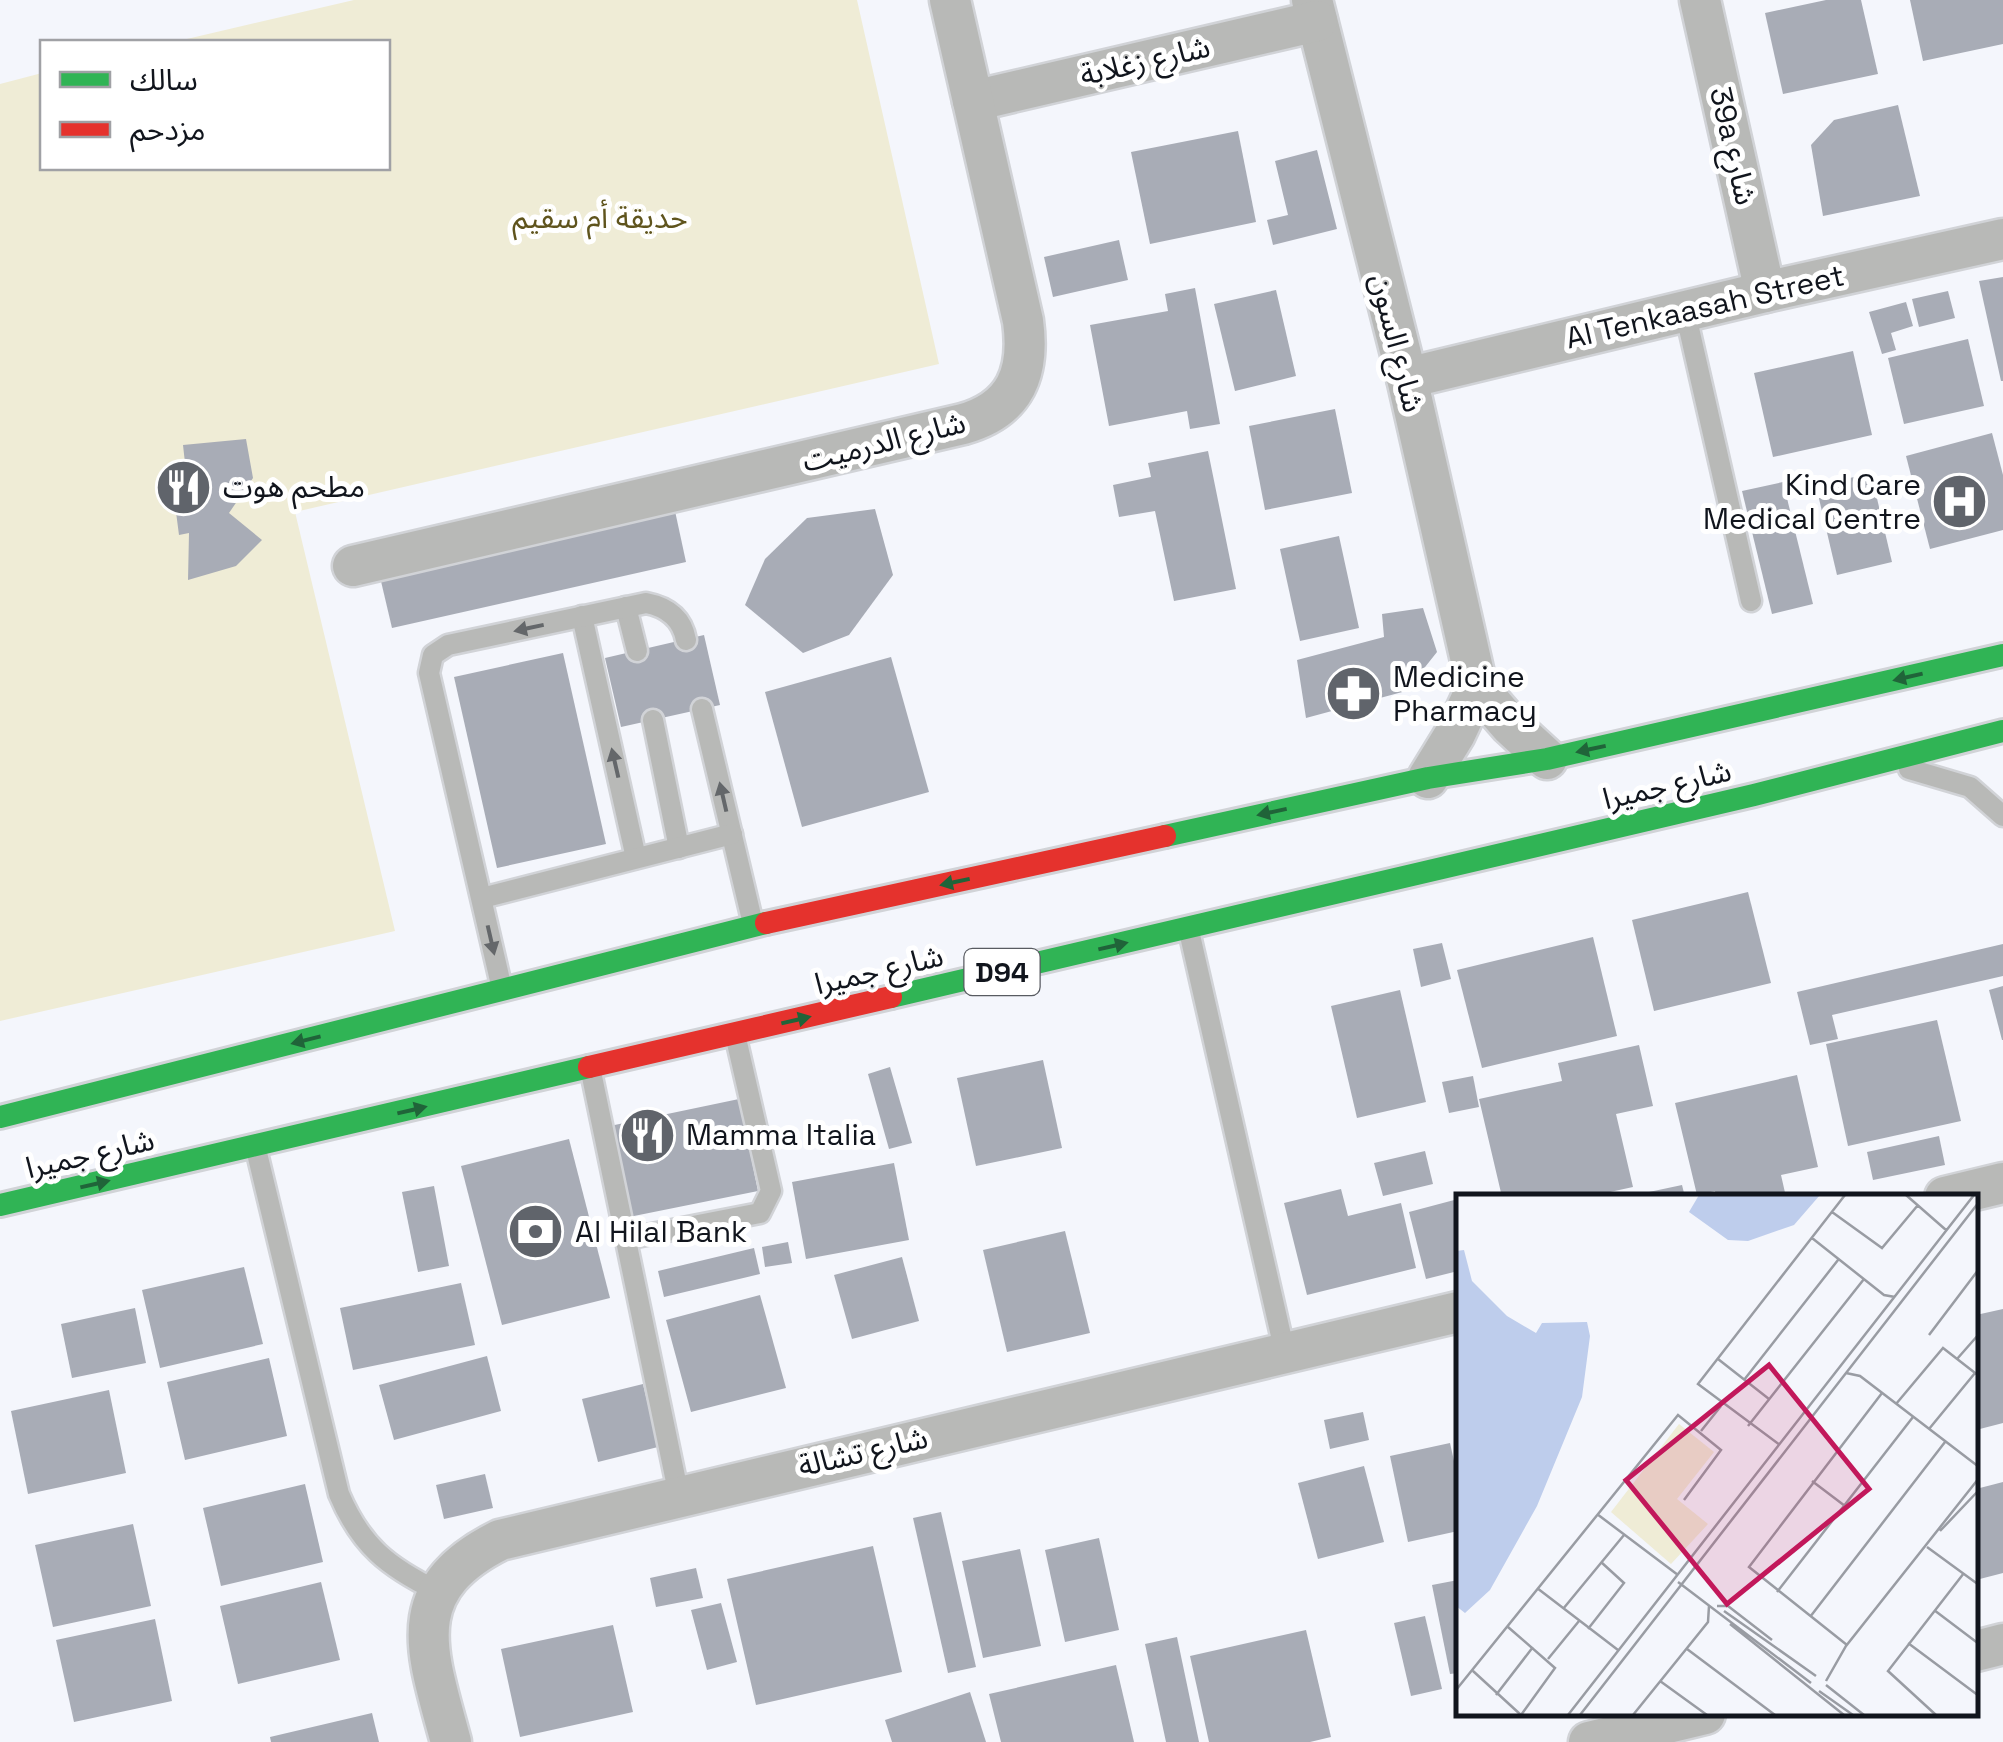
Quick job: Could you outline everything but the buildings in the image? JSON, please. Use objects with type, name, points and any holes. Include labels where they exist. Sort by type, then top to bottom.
[{"type":"main road","name":"شارع جميرا","points":[[0,1117],[754,926],[1428,778],[1547,759],[2003,656]]},
{"type":"main road","name":"شارع جميرا","points":[[0,1205],[1754,796],[2003,731]]},
{"type":"street","name":"شارع الدرميت","points":[[353,566],[963,424],[996,409],[1013,393],[1023,372],[1027,349],[1024,321],[950,0]]},
{"type":"street","name":"39a شارع","points":[[1700,0],[1766,292]]},
{"type":"street","name":"شارع زغلابة","points":[[973,100],[1314,10]]},
{"type":"street","name":"شارع السون","points":[[1314,10],[1407,378],[1477,687],[1547,759]]},
{"type":"street","name":"Al Tenkaasah Street","points":[[1407,378],[2003,239]]},
{"type":"street","points":[[1428,778],[1477,687]]},
{"type":"street","points":[[1957,1194],[2003,1183]]},
{"type":"street","name":"شارع تشالة","points":[[438,1591],[462,1562],[500,1540],[1456,1312]]},
{"type":"street","points":[[438,1591],[430,1612],[428,1634],[432,1672],[451,1742]]},
{"type":"street","points":[[1978,1650],[2003,1644]]},
{"type":"street","points":[[1589,1742],[1687,1717]]},
{"type":"lane","points":[[1685,311],[1752,601]]},
{"type":"lane","points":[[503,990],[429,663],[433,655],[448,645],[646,602],[658,605],[677,619],[686,640]]},
{"type":"lane","points":[[626,607],[637,651]]},
{"type":"lane","points":[[582,616],[636,858]]},
{"type":"lane","points":[[702,709],[754,926]]},
{"type":"lane","points":[[653,720],[679,848]]},
{"type":"lane","points":[[1878,761],[1970,787],[2003,816]]},
{"type":"lane","points":[[482,898],[732,834]]},
{"type":"lane","points":[[1188,928],[1285,1353]]},
{"type":"lane","points":[[626,1238],[760,1213],[771,1191],[735,1034]]},
{"type":"lane","points":[[590,1067],[679,1496]]},
{"type":"lane","points":[[256,1147],[339,1494],[363,1539],[381,1558],[438,1591]]},
{"type":"green space","name":"حديقة أم سقيم","points":[[354,0],[857,0],[939,364],[295,512],[395,931],[0,1021],[0,84],[40,74],[40,170],[390,170],[390,40],[183,40]]},
{"type":"traffic: fast","points":[[1165,836],[1428,778],[1547,759],[2003,655]]},
{"type":"traffic: fast","points":[[891,997],[1754,795],[2003,731]]},
{"type":"traffic: fast","points":[[0,1117],[766,923]]},
{"type":"traffic: fast","points":[[0,1205],[589,1067]]},
{"type":"traffic: jam","points":[[766,923],[1165,836]]},
{"type":"traffic: jam","points":[[589,1067],[891,997]]},
{"type":"place","name":"مطحم هوت","points":[[184,487]]},
{"type":"place","name":"Kind Care Medical Centre","points":[[1960,502]]},
{"type":"place","name":"Medicine Pharmacy","points":[[1354,694]]},
{"type":"place","name":"Mamma Italia","points":[[647,1135]]},
{"type":"place","name":"Al Hilal Bank","points":[[536,1232]]}]
